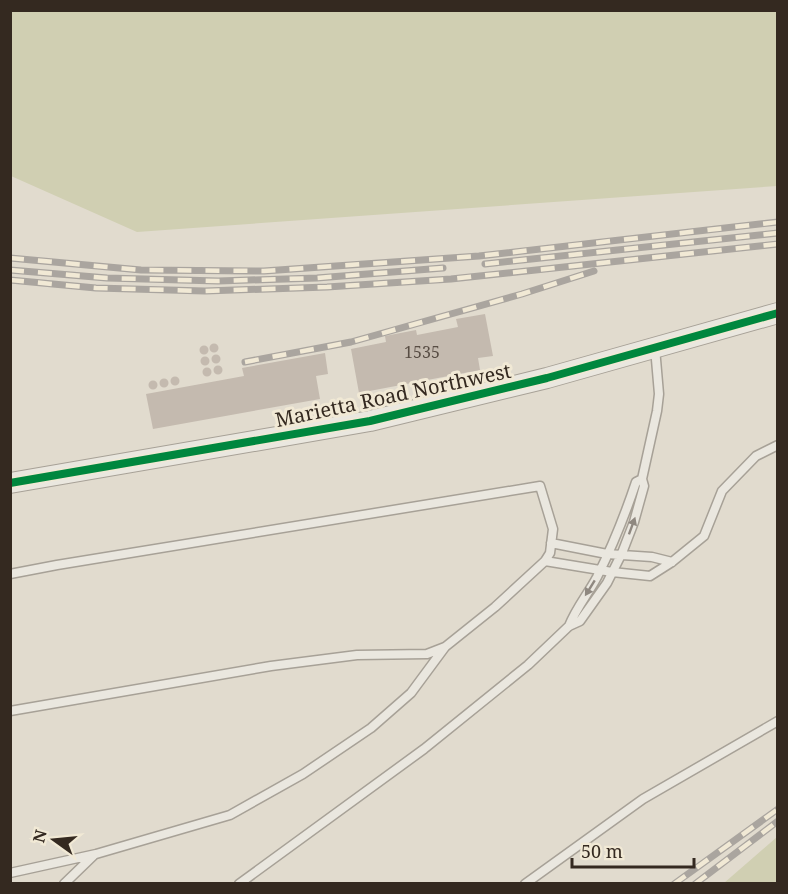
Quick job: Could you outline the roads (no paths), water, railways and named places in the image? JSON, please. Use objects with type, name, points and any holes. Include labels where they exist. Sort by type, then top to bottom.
[{"type":"street","name":"Marietta Road Northwest","points":[[10,483],[369,421],[547,378],[777,313]]},
{"type":"lane","points":[[239,884],[424,749],[528,665],[569,626],[580,621],[607,583],[634,522],[642,495],[644,486],[642,479],[657,411],[655,348]]},
{"type":"lane","points":[[545,561],[650,576],[672,562],[704,536],[722,491],[756,456],[777,445]]},
{"type":"lane","points":[[569,626],[573,615],[596,579],[623,519],[636,482],[642,479]]},
{"type":"lane","points":[[10,574],[540,486],[553,529],[550,554],[545,561],[495,607],[445,647],[411,693],[370,728],[303,774],[231,815],[96,854],[10,873]]},
{"type":"lane","points":[[551,543],[607,554],[652,557],[672,562]]},
{"type":"lane","points":[[10,711],[271,666],[357,655],[427,654],[445,647]]},
{"type":"lane","points":[[525,884],[643,800],[777,721]]},
{"type":"lane","points":[[63,884],[96,854]]},
{"type":"railway","points":[[10,258],[141,270],[264,271],[479,256],[778,222]]},
{"type":"railway","points":[[485,264],[778,233]]},
{"type":"railway","points":[[10,280],[96,288],[205,291],[327,287],[451,279],[778,244]]},
{"type":"railway","points":[[10,270],[107,278],[218,281],[317,278],[443,268]]},
{"type":"railway","points":[[245,362],[351,342],[522,294],[594,271]]},
{"type":"railway","points":[[674,884],[778,809]]},
{"type":"railway","points":[[695,884],[778,821]]}]
